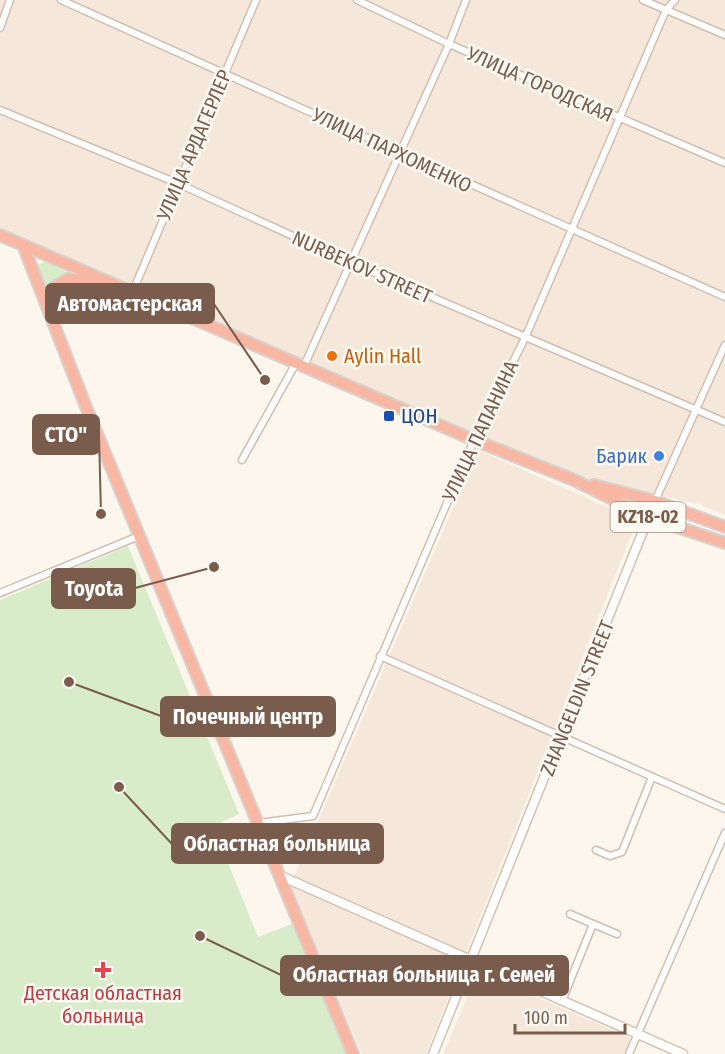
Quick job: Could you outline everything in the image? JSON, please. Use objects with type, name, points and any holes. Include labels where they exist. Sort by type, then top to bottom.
[{"type":"highway","name":"KZ18-02","points":[[0,237],[133,291],[474,440],[574,480],[648,517],[725,543]]},
{"type":"highway","points":[[0,237],[20,254],[34,274]]},
{"type":"highway","points":[[23,245],[57,335],[353,1054]]},
{"type":"highway","points":[[57,335],[50,304],[54,288],[68,279],[88,278],[120,286]]},
{"type":"highway","name":"KZ18-02","points":[[574,480],[656,501],[725,527]]},
{"type":"street","points":[[0,27],[10,0]]},
{"type":"street","name":"УЛИЦА ПАРХОМЕНКО","points":[[61,0],[400,151],[484,192],[725,297]]},
{"type":"street","name":"УЛИЦА АРДАГЕРЛЕР","points":[[133,291],[256,0]]},
{"type":"street","name":"УЛИЦА ГОРОДСКАЯ","points":[[357,0],[449,44],[725,163]]},
{"type":"street","points":[[242,460],[300,365],[352,262],[449,44],[466,0]]},
{"type":"street","points":[[643,0],[725,35]]},
{"type":"street","name":"УЛИЦА ПАПАНИНА","points":[[259,823],[313,816],[474,440],[525,338],[666,10],[675,0]]},
{"type":"street","name":"NURBEKOV STREET","points":[[0,110],[177,183],[525,338],[725,422]]},
{"type":"street","name":"ZHANGELDIN STREET","points":[[433,1054],[469,961],[493,909],[648,517],[694,408],[725,345]]},
{"type":"street","points":[[0,593],[139,536]]},
{"type":"street","points":[[380,656],[725,809]]},
{"type":"street","points":[[596,850],[610,856],[622,852],[652,777]]},
{"type":"street","points":[[629,1054],[725,833]]},
{"type":"street","points":[[281,876],[683,1054]]},
{"type":"street","points":[[570,914],[617,934]]},
{"type":"street","points":[[562,1001],[593,924]]},
{"type":"shaded area","points":[[0,0],[725,0],[725,515],[699,504],[553,473],[251,342],[0,228]]},
{"type":"shaded area","points":[[478,450],[637,520],[426,1054],[362,1054],[290,886]]},
{"type":"shaded area","points":[[478,972],[631,1038],[624,1054],[443,1054]]},
{"type":"green space","points":[[47,261],[73,276],[62,278],[54,283],[48,290],[44,301],[34,274],[37,265]]},
{"type":"green space","points":[[128,546],[239,814],[213,826],[258,937],[297,922],[349,1054],[0,1054],[0,600]]},
{"type":"place","name":"Aylin Hall","points":[[332,356]]},
{"type":"place","name":"Автомастерская","points":[[265,380]]},
{"type":"place","name":"ЦОН","points":[[389,416]]},
{"type":"place","name":"Барик","points":[[659,456]]},
{"type":"place","name":"СТО\"","points":[[101,514]]},
{"type":"place","name":"Toyota","points":[[214,567]]},
{"type":"place","name":"Почечный центр","points":[[69,682]]},
{"type":"place","name":"Областная больница","points":[[119,787]]},
{"type":"place","name":"Областная больница г. Семей","points":[[200,936]]},
{"type":"place","name":"Детская областная больница","points":[[103,970]]}]
